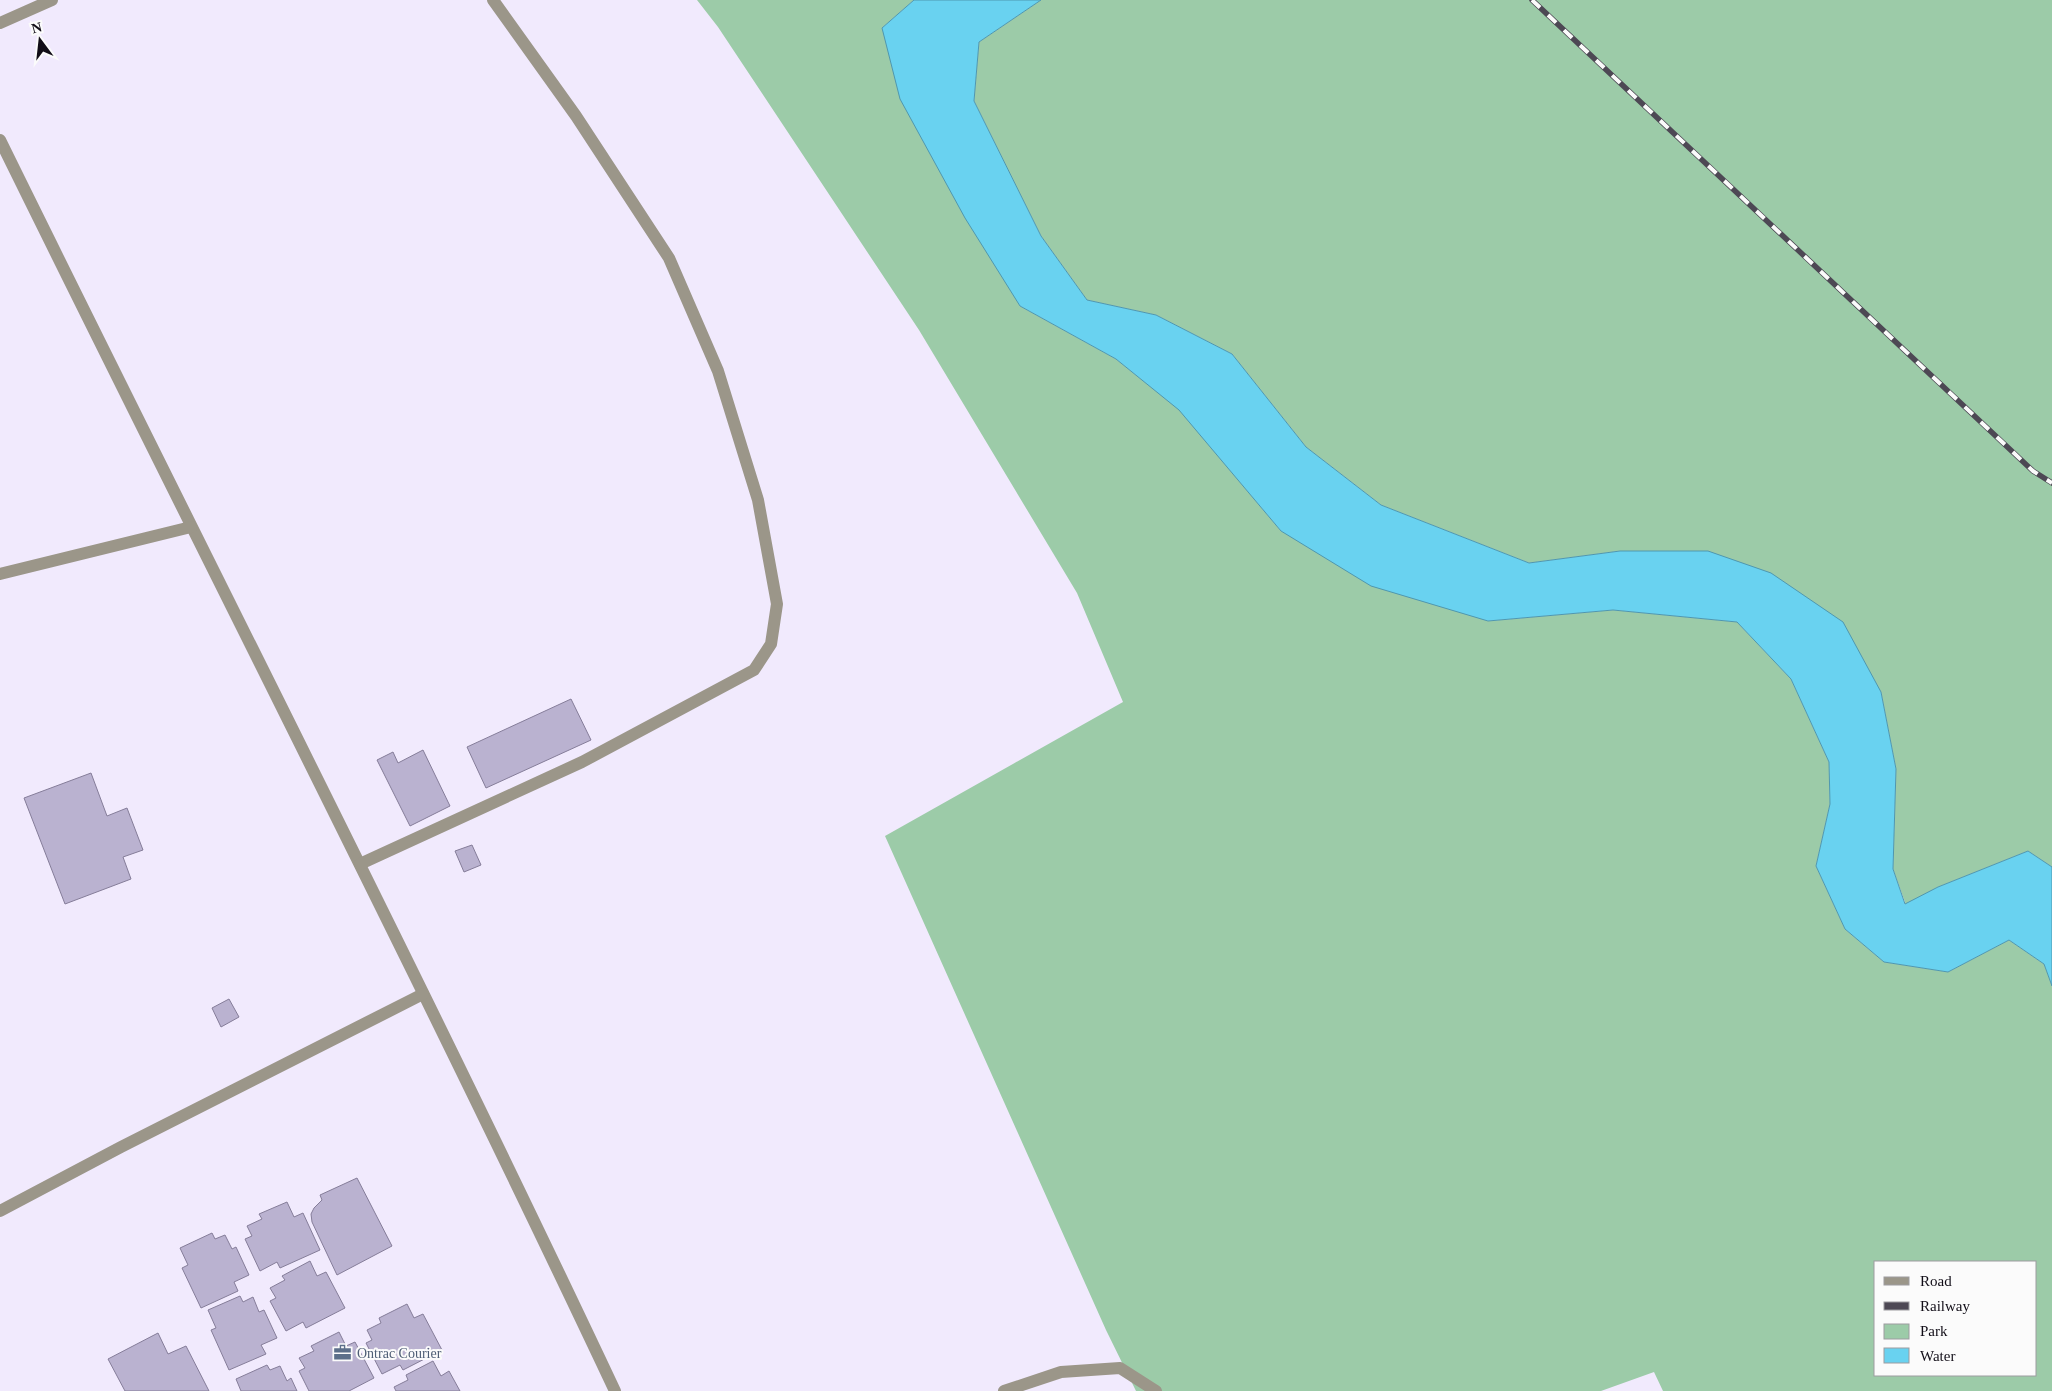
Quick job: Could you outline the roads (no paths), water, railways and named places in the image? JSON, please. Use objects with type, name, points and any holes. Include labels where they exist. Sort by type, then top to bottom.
[{"type":"street","points":[[0,23],[52,0]]},
{"type":"street","points":[[360,864],[582,762],[728,684],[754,670],[771,644],[777,604],[758,500],[718,371],[669,258],[576,116],[493,0]]},
{"type":"street","points":[[0,140],[534,1217],[615,1391]]},
{"type":"street","points":[[0,574],[191,527]]},
{"type":"street","points":[[0,1211],[120,1147],[423,994]]},
{"type":"street","points":[[1004,1391],[1061,1372],[1120,1368],[1156,1391]]},
{"type":"water","points":[[914,0],[1041,0],[979,42],[974,101],[1041,236],[1087,300],[1156,315],[1232,354],[1306,447],[1381,505],[1529,563],[1620,551],[1708,551],[1771,573],[1843,622],[1881,692],[1896,769],[1893,869],[1905,904],[1938,887],[2028,851],[2052,867],[2052,986],[2044,964],[2009,940],[1948,972],[1884,962],[1845,929],[1816,866],[1830,804],[1829,762],[1791,679],[1737,622],[1613,610],[1488,621],[1371,586],[1281,531],[1179,410],[1116,359],[1020,306],[965,218],[900,99],[882,28]]},
{"type":"railway","points":[[1532,0],[2033,471],[2052,483]]},
{"type":"place","name":"Ontrac Courier","points":[[343,1353]]}]
